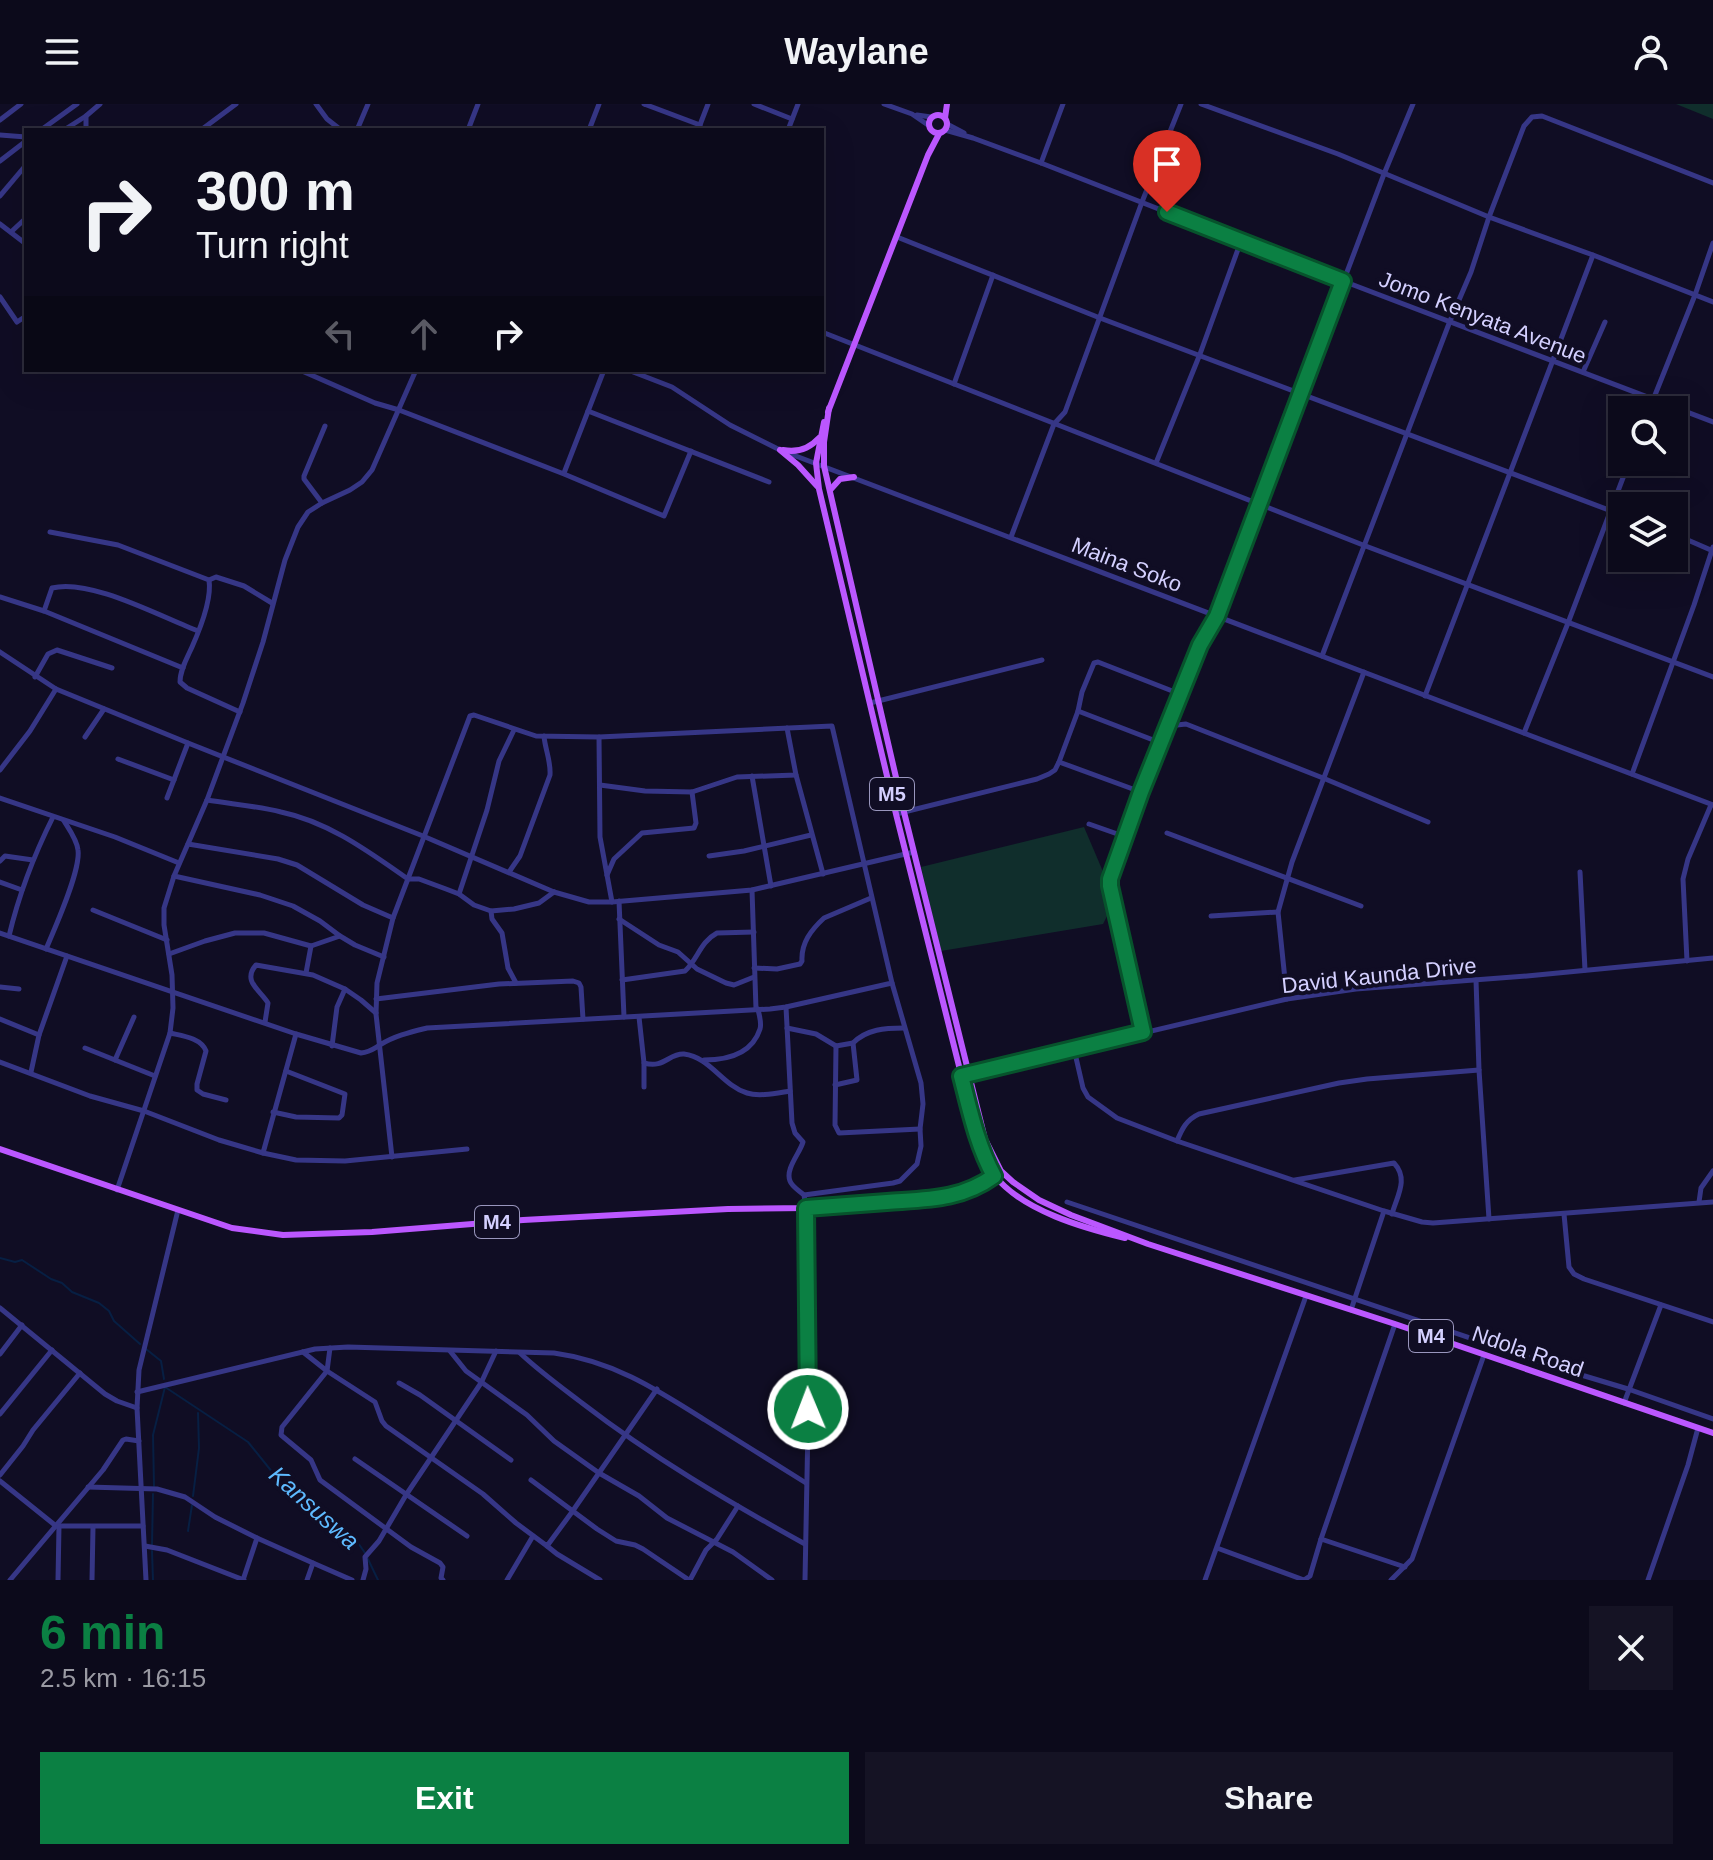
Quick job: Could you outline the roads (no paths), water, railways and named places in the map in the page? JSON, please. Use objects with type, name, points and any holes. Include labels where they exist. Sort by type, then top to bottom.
[{"type":"main road","name":"M5","points":[[946,104],[829,408],[816,463],[819,489],[870,703],[985,1139],[998,1174]]},
{"type":"main road","name":"M5","points":[[928,155],[929,128],[941,123]]},
{"type":"main road","points":[[929,128],[934,133],[941,123]]},
{"type":"main road","name":"M5","points":[[829,408],[824,466],[878,700],[900,813]]},
{"type":"main road","points":[[780,450],[802,450],[820,437]]},
{"type":"main road","points":[[780,450],[819,489]]},
{"type":"main road","points":[[831,493],[836,481],[854,477]]},
{"type":"main road","name":"M5","points":[[910,853],[978,1142],[984,1158],[998,1174]]},
{"type":"main road","name":"M4","points":[[0,1149],[232,1228],[283,1235],[728,1209],[806,1208],[949,1196],[975,1188],[998,1174]]},
{"type":"main road","name":"Ndola Road","points":[[998,1174],[1039,1200],[1071,1215],[1156,1247],[1395,1324],[1713,1433]]},
{"type":"street","points":[[0,120],[21,104]]},
{"type":"street","points":[[67,128],[100,104]]},
{"type":"street","points":[[204,128],[236,104]]},
{"type":"street","points":[[316,104],[338,128]]},
{"type":"street","points":[[358,128],[368,104]]},
{"type":"street","points":[[469,128],[478,104]]},
{"type":"street","points":[[590,128],[599,104]]},
{"type":"street","points":[[644,104],[699,128],[708,104]]},
{"type":"street","points":[[754,104],[792,119]]},
{"type":"street","points":[[789,128],[798,104]]},
{"type":"street","points":[[884,104],[912,114],[929,128]]},
{"type":"street","points":[[1041,163],[1063,104]]},
{"type":"street","points":[[1011,537],[1054,424],[1065,412],[1181,104]]},
{"type":"street","points":[[1201,104],[1338,154],[1489,217],[1713,302]]},
{"type":"street","points":[[1143,1032],[1110,886],[1114,868],[1200,645],[1217,616],[1413,104]]},
{"type":"street","points":[[44,128],[73,105]]},
{"type":"street","name":"Jomo Kenyata Avenue","points":[[912,114],[1648,396]]},
{"type":"street","points":[[86,116],[86,128]]},
{"type":"street","points":[[1322,656],[1471,272],[1524,126],[1532,117],[1542,116],[1713,183]]},
{"type":"street","points":[[0,135],[24,139]]},
{"type":"street","points":[[0,161],[24,141]]},
{"type":"street","points":[[0,196],[24,167]]},
{"type":"street","points":[[11,232],[24,220]]},
{"type":"street","points":[[0,224],[24,242]]},
{"type":"street","points":[[897,237],[1100,318],[1608,510]]},
{"type":"street","points":[[1156,463],[1241,241]]},
{"type":"street","points":[[1654,396],[1713,243]]},
{"type":"street","points":[[1425,696],[1593,255]]},
{"type":"street","points":[[954,384],[993,275]]},
{"type":"street","points":[[0,297],[17,322],[24,317]]},
{"type":"street","points":[[1583,372],[1605,322]]},
{"type":"street","points":[[824,333],[1363,545],[1713,677]]},
{"type":"street","points":[[304,372],[375,403],[564,474],[664,516],[691,451]]},
{"type":"street","points":[[117,1190],[170,1033],[173,991],[164,914],[174,876],[240,712],[285,560],[298,527],[308,512],[350,490],[372,470],[415,372]]},
{"type":"street","points":[[564,474],[603,372]]},
{"type":"street","name":"Maina Soko","points":[[633,372],[672,387],[730,425],[780,450],[1712,805]]},
{"type":"street","points":[[588,411],[769,482]]},
{"type":"street","name":"Jomo Kenyata Avenue","points":[[1688,412],[1713,422]]},
{"type":"street","points":[[322,503],[304,476],[325,426]]},
{"type":"street","points":[[1524,733],[1608,521]]},
{"type":"street","points":[[50,532],[118,545],[209,580],[216,577],[244,586],[272,603]]},
{"type":"street","points":[[1632,774],[1713,550],[1688,540]]},
{"type":"street","points":[[209,580],[210,592],[179,679],[182,685],[240,712]]},
{"type":"street","points":[[44,611],[52,588],[75,587],[104,594],[198,631]]},
{"type":"street","points":[[0,597],[44,611],[183,668]]},
{"type":"street","points":[[35,677],[48,654],[57,650],[112,668]]},
{"type":"street","points":[[0,652],[56,689],[423,836],[554,892],[589,902],[752,890],[910,853]]},
{"type":"street","points":[[870,703],[1042,660]]},
{"type":"street","points":[[900,813],[1037,779],[1055,770],[1094,663],[1180,694]]},
{"type":"street","points":[[1287,999],[1278,912],[1286,877],[1364,672]]},
{"type":"street","points":[[0,770],[30,731],[56,689]]},
{"type":"street","points":[[85,737],[104,709]]},
{"type":"street","points":[[1078,711],[1161,743]]},
{"type":"street","points":[[1174,711],[1186,724],[1428,822]]},
{"type":"street","points":[[392,1157],[376,1014],[377,983],[393,918],[470,716],[536,736],[599,737],[832,726],[892,983],[921,1083],[921,1146],[917,1164],[900,1181],[804,1195]]},
{"type":"street","points":[[1167,726],[1186,724]]},
{"type":"street","points":[[787,728],[796,775],[823,874]]},
{"type":"street","points":[[459,894],[487,810],[499,761],[514,730]]},
{"type":"street","points":[[509,872],[520,856],[550,775],[544,736]]},
{"type":"street","points":[[599,737],[600,837],[619,919],[624,1017]]},
{"type":"street","points":[[167,798],[188,743]]},
{"type":"street","points":[[118,759],[174,780]]},
{"type":"street","points":[[1059,762],[1141,792]]},
{"type":"street","points":[[600,785],[645,791],[692,792],[728,779],[796,775]]},
{"type":"street","points":[[752,776],[771,886]]},
{"type":"street","points":[[607,876],[614,859],[642,833],[694,828],[692,792]]},
{"type":"street","points":[[0,798],[115,837],[180,864]]},
{"type":"street","points":[[207,800],[284,812],[311,822],[342,836],[408,879],[419,879],[459,894],[474,905],[491,911],[539,903],[554,892]]},
{"type":"street","points":[[1687,961],[1683,879],[1688,859],[1712,805]]},
{"type":"street","points":[[9,936],[33,860],[53,817]]},
{"type":"street","points":[[46,949],[66,898],[78,854],[76,843],[64,821]]},
{"type":"street","points":[[1089,824],[1126,837]]},
{"type":"street","points":[[1167,833],[1361,906]]},
{"type":"street","points":[[709,856],[811,835]]},
{"type":"street","points":[[188,844],[297,865],[363,905],[393,918]]},
{"type":"street","points":[[0,861],[5,856],[33,860]]},
{"type":"street","points":[[1580,872],[1585,970]]},
{"type":"street","points":[[174,876],[275,899],[307,913],[355,945],[384,957]]},
{"type":"street","points":[[0,882],[22,890]]},
{"type":"street","points":[[644,1063],[664,1063],[681,1054],[703,1060],[731,1058],[745,1050],[760,1030],[754,977],[752,890]]},
{"type":"street","points":[[754,968],[777,969],[800,964],[805,940],[824,918],[871,898]]},
{"type":"street","points":[[93,910],[167,940]]},
{"type":"street","points":[[491,911],[492,919],[504,939],[508,968],[517,984]]},
{"type":"street","points":[[1211,916],[1278,912]]},
{"type":"street","points":[[619,919],[659,945],[678,952],[691,965],[730,985],[754,977]]},
{"type":"street","points":[[169,954],[217,937],[250,932],[311,946],[340,936]]},
{"type":"street","points":[[622,980],[685,971],[702,944],[712,935],[754,932]]},
{"type":"street","points":[[0,933],[332,1046],[361,1053],[372,1051],[409,1032],[427,1028],[786,1007],[892,983]]},
{"type":"street","points":[[306,973],[311,946]]},
{"type":"street","points":[[31,1072],[39,1035],[67,956]]},
{"type":"street","name":"David Kaunda Drive","points":[[961,1076],[1287,999],[1356,989],[1713,958]]},
{"type":"street","points":[[265,1022],[268,1003],[252,983],[251,971],[253,967],[261,965],[281,971],[306,973],[345,989],[376,1014]]},
{"type":"street","points":[[1476,980],[1489,1219]]},
{"type":"street","points":[[376,999],[435,991],[573,981],[579,983],[583,1019]]},
{"type":"street","points":[[0,987],[19,989]]},
{"type":"street","points":[[332,1046],[337,1007],[345,989]]},
{"type":"street","points":[[786,1007],[792,1123],[795,1133],[803,1142],[789,1179],[804,1195],[806,1208],[808,1425],[805,1580]]},
{"type":"street","points":[[115,1060],[134,1017]]},
{"type":"street","points":[[639,1017],[644,1087]]},
{"type":"street","points":[[0,1019],[39,1035]]},
{"type":"street","points":[[787,1028],[816,1034],[836,1046],[853,1043],[877,1030],[904,1028]]},
{"type":"street","points":[[170,1033],[195,1040],[205,1047],[197,1090],[226,1100]]},
{"type":"street","points":[[263,1153],[296,1034]]},
{"type":"street","points":[[835,1085],[857,1080],[853,1043]]},
{"type":"street","points":[[836,1046],[835,1125],[839,1133],[920,1129]]},
{"type":"street","points":[[85,1048],[155,1076]]},
{"type":"street","points":[[1074,1049],[1080,1080],[1088,1097],[1117,1118],[1177,1141],[1422,1222],[1713,1202]]},
{"type":"street","points":[[703,1060],[720,1076],[747,1093],[790,1091]]},
{"type":"street","points":[[0,1062],[219,1140],[296,1160],[345,1161],[467,1149]]},
{"type":"street","points":[[1177,1141],[1189,1119],[1199,1114],[1339,1083],[1479,1070]]},
{"type":"street","points":[[273,1112],[296,1117],[339,1118],[342,1115],[345,1094],[286,1071]]},
{"type":"street","points":[[1294,1180],[1394,1163],[1399,1168],[1403,1183],[1392,1214]]},
{"type":"street","points":[[1699,1202],[1701,1188],[1713,1171]]},
{"type":"street","points":[[1067,1202],[1713,1419]]},
{"type":"street","points":[[146,1580],[137,1392],[142,1357],[178,1210]]},
{"type":"street","points":[[1351,1310],[1384,1211]]},
{"type":"street","points":[[1564,1214],[1569,1267],[1574,1274],[1713,1322]]},
{"type":"street","points":[[1156,1247],[1159,1233]]},
{"type":"street","points":[[1205,1580],[1306,1296]]},
{"type":"street","points":[[1624,1403],[1661,1305]]},
{"type":"street","points":[[0,1308],[111,1398],[137,1408]]},
{"type":"street","points":[[1217,1548],[1304,1580],[1310,1576],[1395,1324]]},
{"type":"street","points":[[0,1354],[22,1325]]},
{"type":"street","points":[[137,1392],[330,1348],[554,1353],[587,1359],[657,1389],[806,1483]]},
{"type":"street","points":[[330,1348],[327,1371],[282,1427],[281,1435],[311,1460],[320,1480],[411,1547],[440,1563],[443,1580]]},
{"type":"street","points":[[0,1414],[52,1350]]},
{"type":"street","points":[[450,1351],[466,1371],[527,1415],[554,1441],[599,1473],[639,1496],[667,1518],[733,1552],[772,1580]]},
{"type":"street","points":[[363,1580],[365,1557],[387,1529],[406,1495],[481,1383],[496,1351]]},
{"type":"street","points":[[303,1352],[375,1402],[386,1426],[495,1503],[557,1554],[600,1580]]},
{"type":"street","points":[[519,1352],[624,1435],[676,1470],[805,1544]]},
{"type":"street","points":[[1391,1580],[1412,1559],[1484,1355]]},
{"type":"street","points":[[80,1373],[33,1430],[0,1478],[57,1526],[143,1526]]},
{"type":"street","points":[[399,1383],[511,1460]]},
{"type":"street","points":[[547,1546],[657,1389]]},
{"type":"street","points":[[1648,1580],[1698,1428]]},
{"type":"street","points":[[10,1580],[109,1462],[123,1440],[139,1441]]},
{"type":"street","points":[[355,1459],[467,1536]]},
{"type":"street","points":[[531,1480],[616,1541],[643,1549],[690,1580],[706,1550],[738,1506]]},
{"type":"street","points":[[88,1487],[157,1489],[185,1497],[215,1517],[257,1538],[352,1580]]},
{"type":"street","points":[[57,1526],[58,1580]]},
{"type":"street","points":[[92,1580],[93,1527]]},
{"type":"street","points":[[507,1580],[533,1536]]},
{"type":"street","points":[[145,1546],[167,1550],[244,1580],[257,1538]]},
{"type":"street","points":[[1321,1539],[1405,1567]]},
{"type":"street","points":[[307,1580],[313,1563]]},
{"type":"waterway","name":"Kansuswa","points":[[0,1258],[15,1262],[22,1260],[72,1292],[99,1303],[140,1344]]},
{"type":"waterway","name":"Kansuswa","points":[[146,1349],[161,1361],[164,1379]]},
{"type":"waterway","name":"Kansuswa","points":[[154,1486],[153,1435],[165,1387],[248,1442],[277,1478],[310,1500],[326,1525],[356,1540],[378,1580]]},
{"type":"waterway","points":[[193,1496],[199,1448],[198,1413]]},
{"type":"waterway","points":[[152,1545],[153,1494]]},
{"type":"waterway","points":[[188,1531],[192,1505]]},
{"type":"waterway","points":[[152,1551],[153,1580]]}]
